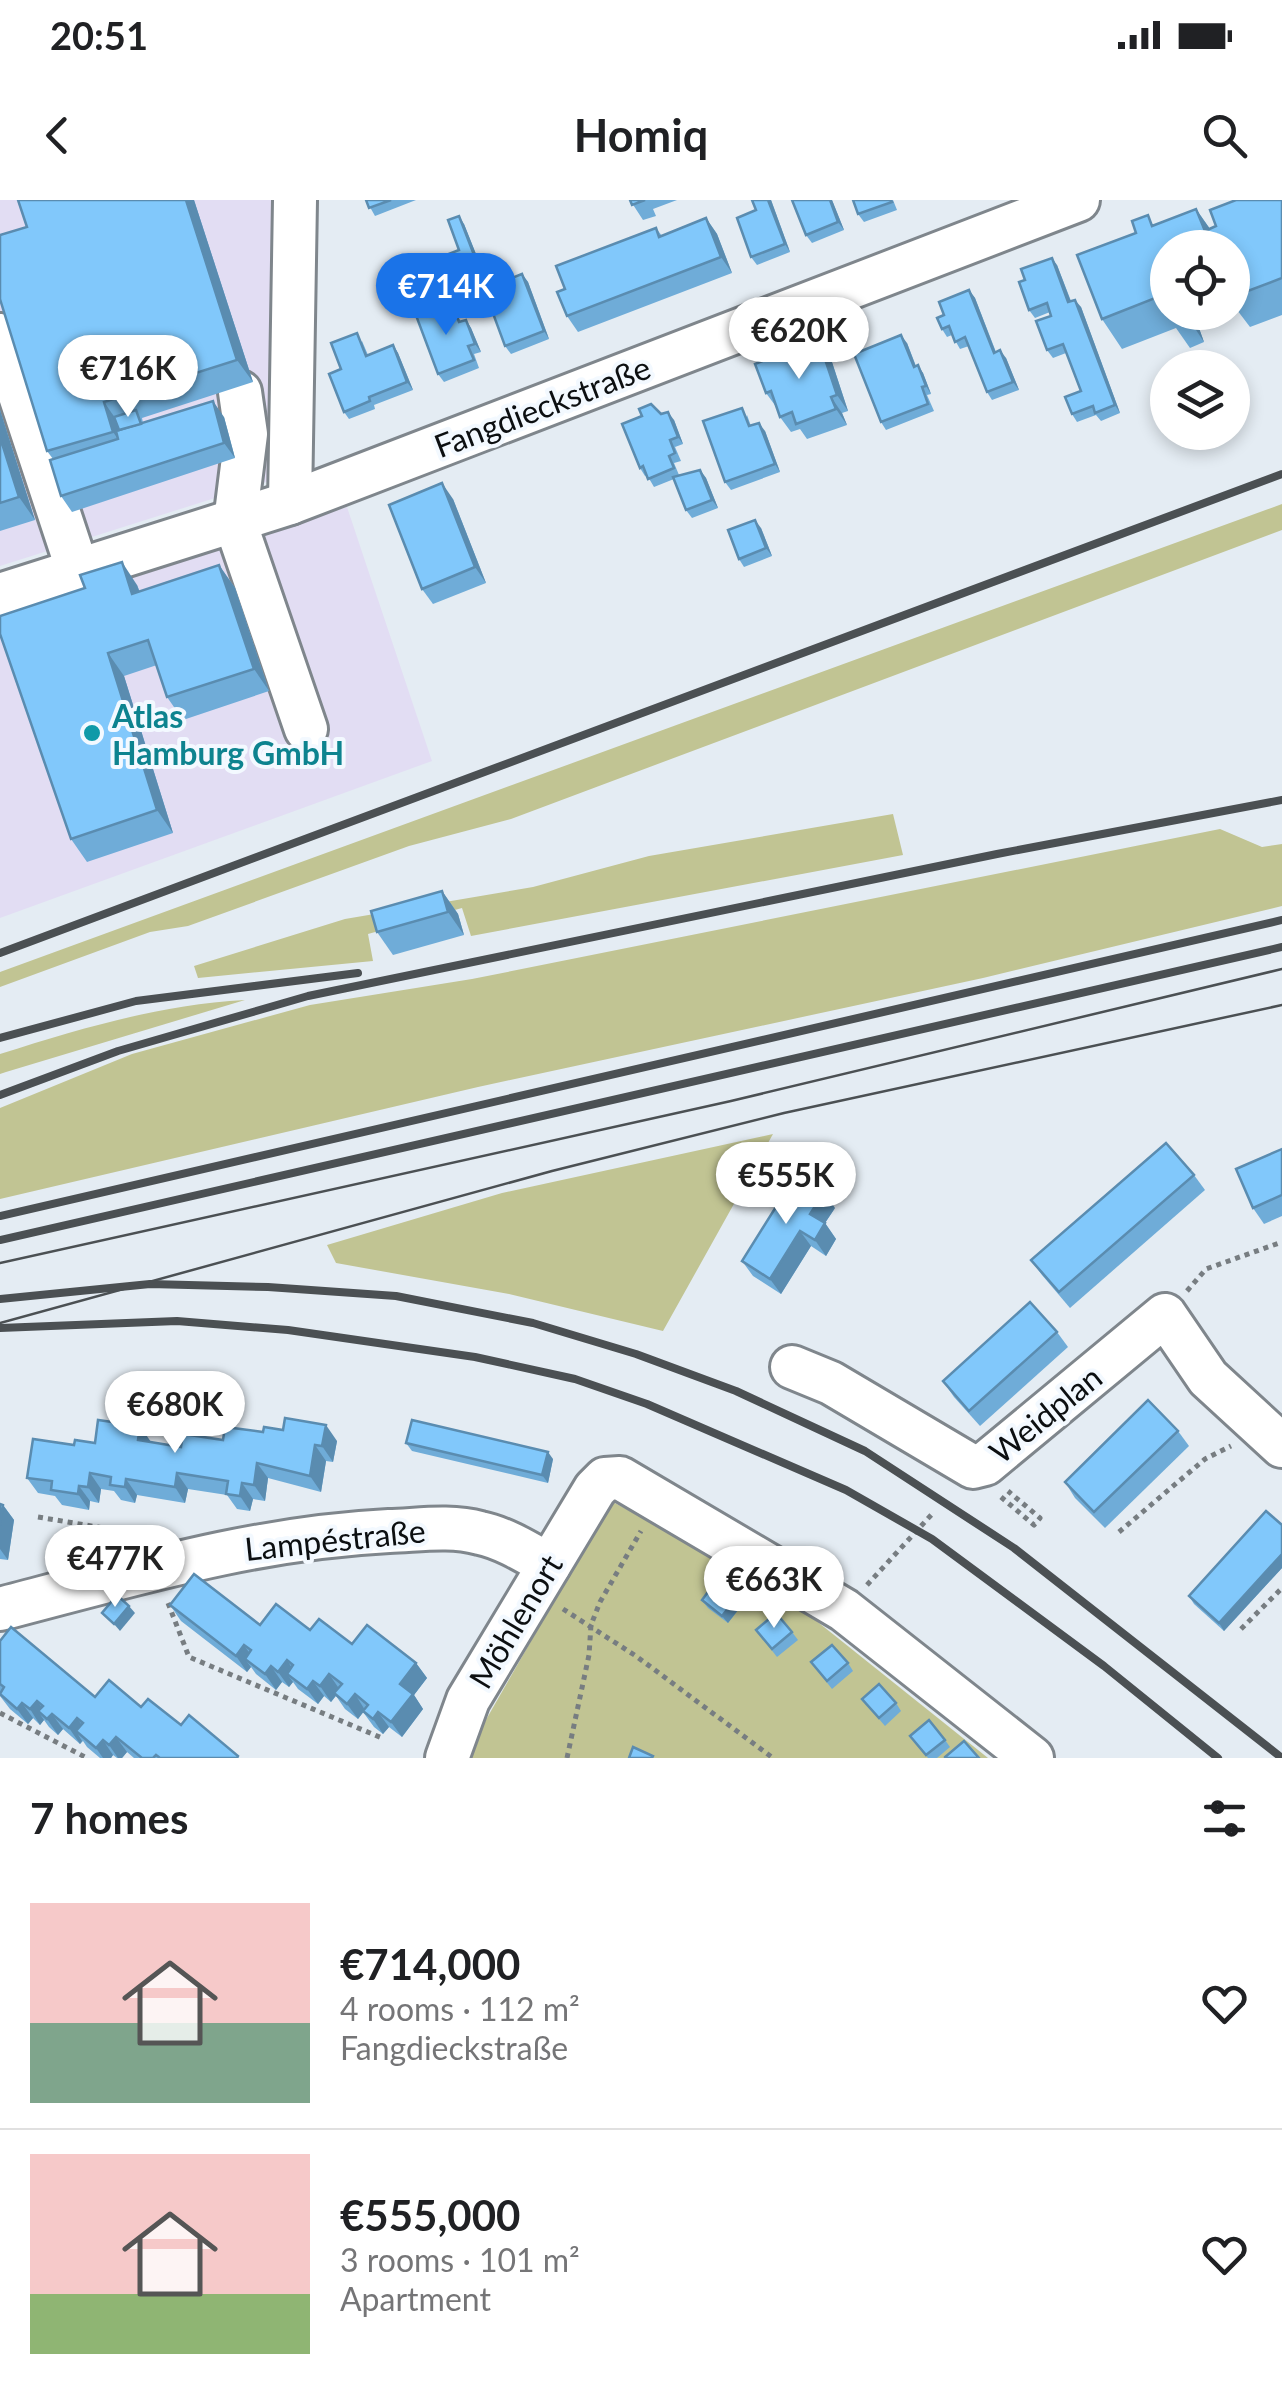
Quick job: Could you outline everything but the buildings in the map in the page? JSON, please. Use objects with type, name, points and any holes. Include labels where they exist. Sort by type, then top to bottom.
[{"type":"street","points":[[290,503],[295,200]]},
{"type":"street","name":"Fangdieckstraße","points":[[0,595],[290,503],[1078,200]]},
{"type":"street","points":[[0,336],[78,571]]},
{"type":"street","points":[[240,392],[246,434],[234,522],[306,729]]},
{"type":"street","points":[[1166,1316],[1208,1378],[1273,1438]]},
{"type":"street","name":"Weidplan","points":[[792,1367],[831,1383],[972,1467],[985,1464],[1166,1316]]},
{"type":"street","name":"Möhlenort","points":[[446,1758],[468,1700],[549,1583],[595,1489],[605,1479],[620,1478],[844,1610]]},
{"type":"street","name":"Lampéstraße","points":[[0,1609],[233,1549],[288,1539],[455,1528],[485,1534],[549,1583]]},
{"type":"street","points":[[844,1610],[1032,1758]]},
{"type":"path","points":[[1166,1316],[1206,1270],[1282,1242]]},
{"type":"path","points":[[1119,1532],[1205,1459],[1273,1438]]},
{"type":"path","points":[[844,1610],[933,1513]]},
{"type":"path","points":[[567,1758],[589,1655],[591,1626],[600,1602],[650,1516]]},
{"type":"path","points":[[38,1517],[147,1536]]},
{"type":"path","points":[[549,1583],[591,1626],[773,1758]]},
{"type":"path","points":[[1241,1629],[1282,1588]]},
{"type":"path","points":[[168,1603],[190,1657],[382,1738]]},
{"type":"path","points":[[0,1714],[87,1758]]},
{"type":"shaded area","points":[[0,200],[282,200],[272,480],[0,566]]},
{"type":"shaded area","points":[[347,507],[432,761],[0,918],[0,621]]},
{"type":"green space","points":[[1282,504],[1282,530],[511,819],[409,846],[188,926],[150,932],[0,987],[0,972]]},
{"type":"green space","points":[[893,814],[903,855],[471,936],[462,908],[368,934],[373,961],[198,978],[194,966],[345,919],[533,887],[649,856]]},
{"type":"green space","points":[[1220,829],[1262,847],[1282,844],[1282,906],[983,978],[478,1087],[0,1199],[0,1108],[132,1054],[310,1005],[472,979]]},
{"type":"green space","points":[[245,1000],[0,1074],[0,1054],[31,1044],[151,1012]]},
{"type":"green space","points":[[773,1134],[663,1331],[509,1294],[336,1263],[327,1245],[502,1193]]},
{"type":"green space","points":[[611,1501],[700,1548],[809,1615],[988,1758],[469,1758],[471,1746]]},
{"type":"tram line","points":[[0,1263],[731,1101],[1282,969]]},
{"type":"tram line","points":[[0,1323],[552,1171],[784,1113],[1282,1005]]},
{"type":"railway","points":[[0,953],[1282,474]]},
{"type":"railway","points":[[0,1095],[118,1051],[308,996],[997,854],[1282,800]]},
{"type":"railway","points":[[0,1216],[1282,920]]},
{"type":"railway","points":[[0,1240],[1282,947]]},
{"type":"railway","points":[[0,1038],[136,1001],[358,973]]},
{"type":"railway","points":[[0,1299],[150,1284],[396,1296],[533,1323],[636,1354],[736,1391],[865,1451],[1014,1548],[1282,1758]]},
{"type":"railway","points":[[0,1328],[177,1321],[288,1330],[475,1357],[575,1379],[647,1404],[846,1490],[932,1539],[1104,1666],[1218,1758]]},
{"type":"place","name":"Atlas Hamburg GmbH","points":[[92,733]]}]
